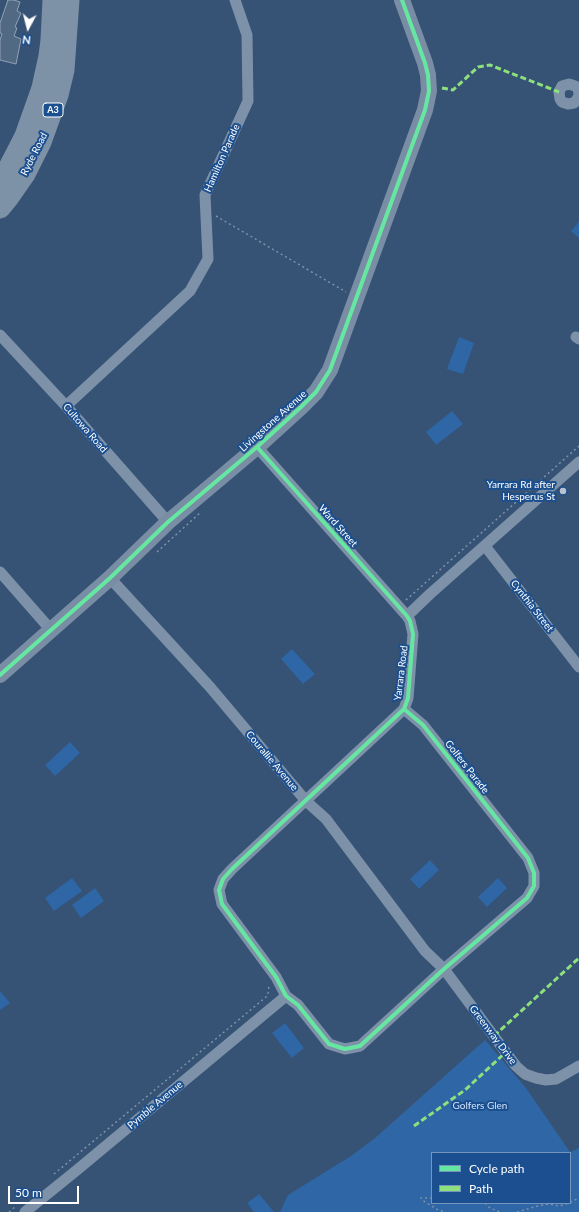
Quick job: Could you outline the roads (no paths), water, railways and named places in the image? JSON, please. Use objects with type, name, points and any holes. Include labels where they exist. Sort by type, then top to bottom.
[{"type":"highway","name":"Ryde Road","points":[[0,182],[25,136],[42,88],[52,40],[53,0]]},
{"type":"highway","name":"Ryde Road","points":[[0,208],[10,197],[25,174],[41,142],[58,95],[64,70],[69,0]]},
{"type":"street","name":"Hamilton Parade","points":[[66,406],[190,291],[208,259],[205,194],[248,101],[247,35],[235,0]]},
{"type":"street","name":"Livingstone Avenue","points":[[0,675],[110,578],[168,522],[257,447],[301,407],[316,392],[330,370],[425,110],[429,91],[428,75],[425,63],[402,0]]},
{"type":"street","name":"Cultowa Road","points":[[0,335],[66,406],[168,522]]},
{"type":"street","name":"Ward Street","points":[[257,447],[407,616]]},
{"type":"street","points":[[407,616],[579,462]]},
{"type":"street","name":"Cynthia Street","points":[[485,546],[579,667]]},
{"type":"street","points":[[0,572],[51,630]]},
{"type":"street","name":"Courallie Avenue","points":[[110,578],[210,687],[306,801],[326,819],[426,951]]},
{"type":"street","name":"Yarrara Road","points":[[404,709],[408,698],[413,634],[410,621],[407,616]]},
{"type":"street","name":"Golfers Parade","points":[[404,709],[428,731],[528,858],[534,873],[534,886],[528,898],[444,970],[360,1046],[345,1049],[329,1044],[298,1005],[286,996],[276,977],[222,904],[219,890],[224,879],[232,869],[306,801],[404,709]]},
{"type":"street","name":"Greenway Drive","points":[[426,951],[444,970],[516,1066],[525,1074],[536,1078],[556,1079],[579,1066]]},
{"type":"street","name":"Pymble Avenue","points":[[23,1207],[89,1160],[286,996]]},
{"type":"place","name":"Yarrara Rd after Hesperus St","points":[[563,491]]},
{"type":"park label","name":"Golfers Glen","points":[[480,1106]]}]
